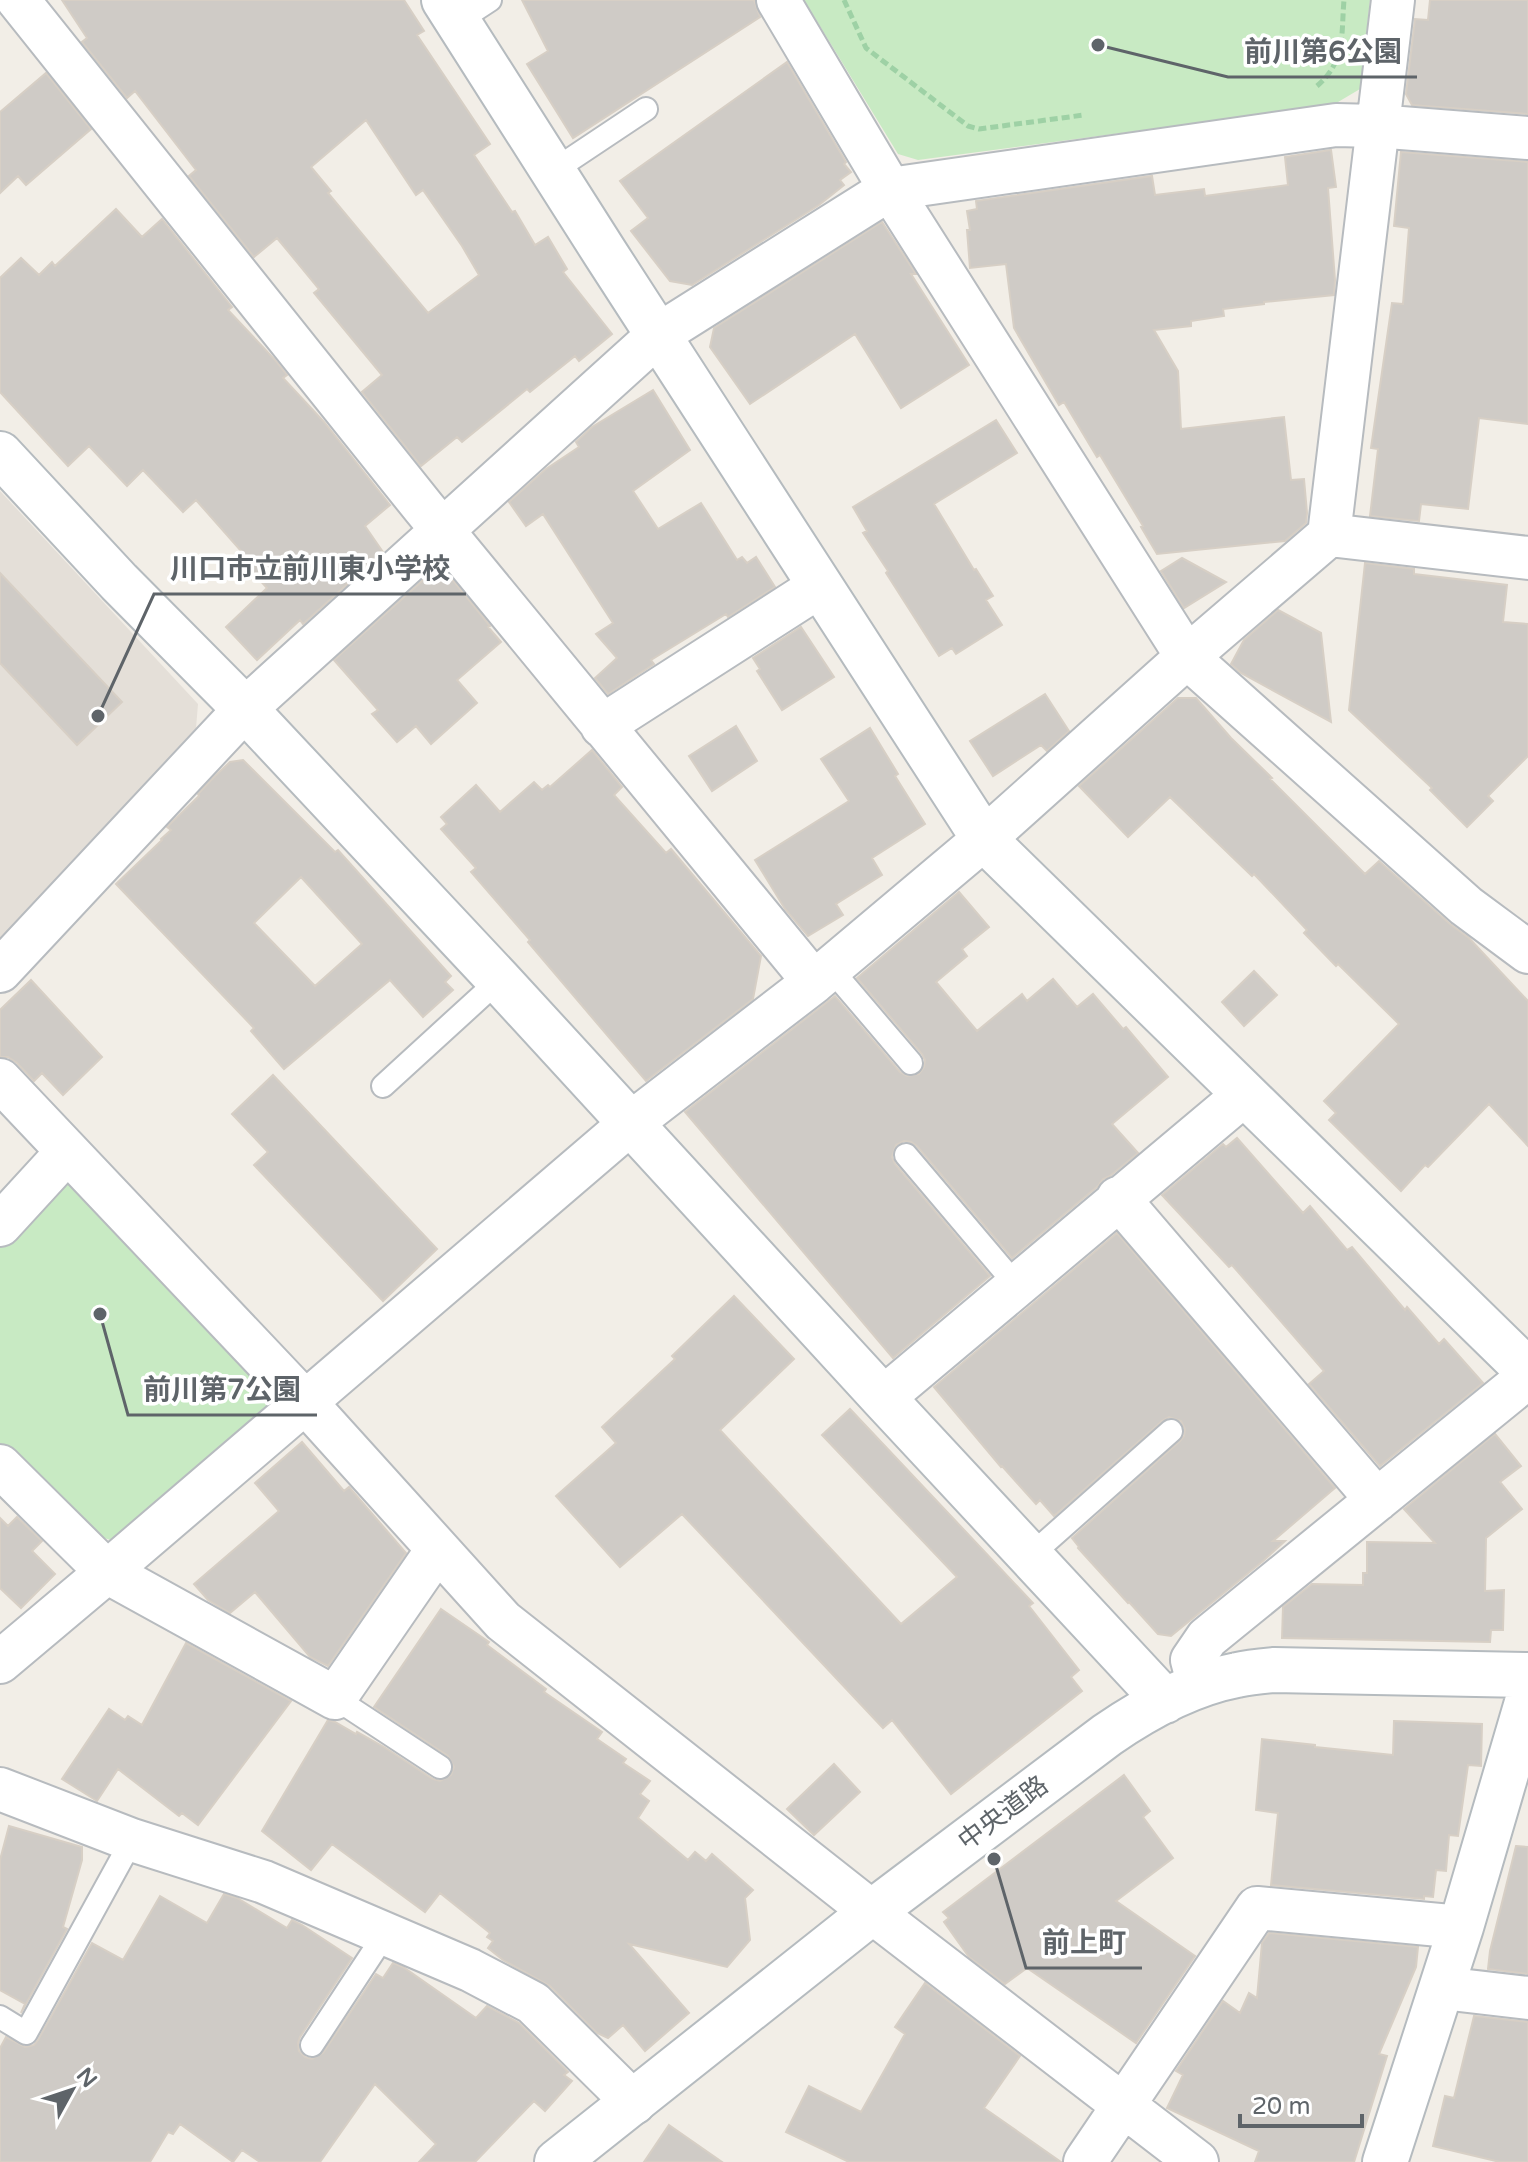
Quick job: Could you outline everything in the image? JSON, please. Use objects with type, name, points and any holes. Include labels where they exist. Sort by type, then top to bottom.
[{"type":"street","points":[[18,0],[602,726],[822,975]]},
{"type":"street","points":[[778,0],[890,189],[1187,657],[1466,906],[1528,952]]},
{"type":"street","points":[[7,1642],[107,1572],[631,1123],[822,975],[984,839],[1329,535],[1393,0]]},
{"type":"street","points":[[0,454],[499,980],[1030,1556],[1182,1693],[1192,1660],[1207,1638],[1528,1374],[984,839],[553,171],[464,7]]},
{"type":"street","points":[[0,971],[245,709],[658,335],[890,189],[1336,125],[1528,138]]},
{"type":"street","points":[[1329,535],[1528,558]]},
{"type":"street","points":[[602,726],[820,586]]},
{"type":"street","points":[[0,1080],[305,1402],[503,1621],[872,1912],[1197,2162]]},
{"type":"street","points":[[883,1398],[1245,1094]]},
{"type":"street","points":[[0,1225],[67,1152]]},
{"type":"street","points":[[1118,1198],[1377,1500]]},
{"type":"street","points":[[0,1466],[107,1572],[335,1698],[437,1550]]},
{"type":"street","name":"中央道路","points":[[557,2162],[872,1912],[1135,1716],[1182,1693],[1236,1675],[1274,1670],[1528,1675]]},
{"type":"street","points":[[1385,2162],[1461,1927],[1528,1699]]},
{"type":"street","points":[[0,1789],[132,1840],[264,1882],[470,1970],[533,2003],[634,2103]]},
{"type":"street","points":[[1085,2162],[1257,1908],[1461,1927]]},
{"type":"street","points":[[1442,1988],[1528,1998]]},
{"type":"lane","points":[[553,171],[646,109]]},
{"type":"lane","points":[[822,975],[911,1063]]},
{"type":"lane","points":[[383,1086],[499,980]]},
{"type":"lane","points":[[906,1155],[1017,1286]]},
{"type":"lane","points":[[1030,1556],[1171,1431]]},
{"type":"lane","points":[[335,1698],[440,1767]]},
{"type":"lane","points":[[0,2017],[26,2033],[132,1840]]},
{"type":"lane","points":[[312,2045],[385,1934]]},
{"type":"path","points":[[844,0],[866,48],[968,126],[979,129],[1087,115]]},
{"type":"path","points":[[1302,87],[1317,85],[1328,75],[1340,54],[1344,0]]},
{"type":"shaded area","points":[[0,491],[198,704],[196,728],[0,941]]},
{"type":"green space","points":[[804,0],[1370,0],[1360,89],[1333,105],[918,160],[898,154]]},
{"type":"green space","points":[[69,1179],[274,1389],[271,1408],[114,1541],[91,1534],[0,1443],[0,1239]]},
{"type":"building","points":[[62,0],[404,0],[424,31],[417,35],[490,144],[474,155],[512,212],[515,211],[535,245],[548,237],[567,269],[563,272],[612,334],[579,361],[575,356],[530,392],[527,389],[462,442],[457,437],[421,466],[362,392],[382,375],[314,293],[319,289],[277,238],[254,257],[189,176],[196,170],[135,91],[127,98],[82,42],[87,38]],"holes":[[[366,120],[416,195],[423,190],[479,275],[428,313],[328,193],[331,191],[311,167]]]},
{"type":"building","points":[[522,0],[754,0],[760,17],[573,138],[527,64],[548,51]]},
{"type":"building","points":[[1430,0],[1528,0],[1528,114],[1412,105],[1406,94],[1415,19],[1428,20]]},
{"type":"building","points":[[787,62],[851,172],[840,180],[844,185],[819,205],[692,285],[670,281],[631,231],[648,218],[620,181]]},
{"type":"building","points":[[46,73],[91,129],[26,185],[18,176],[0,193],[0,112]]},
{"type":"building","points":[[1331,150],[1336,187],[1328,188],[1334,295],[1223,309],[1224,316],[1191,321],[1191,326],[1154,330],[1178,371],[1181,429],[1284,417],[1291,480],[1304,479],[1306,523],[1285,541],[1157,554],[1100,455],[1097,457],[1064,402],[1059,405],[1014,328],[1006,264],[970,268],[967,211],[977,209],[976,201],[1152,176],[1155,195],[1204,189],[1205,196],[1288,185],[1285,157]]},
{"type":"building","points":[[1401,152],[1528,162],[1528,424],[1479,418],[1468,509],[1421,504],[1419,521],[1370,516],[1378,449],[1371,448],[1392,303],[1403,304],[1409,228],[1394,226]]},
{"type":"building","points":[[116,209],[142,237],[162,219],[232,307],[228,310],[275,360],[287,375],[283,378],[324,422],[390,505],[365,526],[383,552],[303,624],[300,620],[257,660],[226,627],[267,588],[238,556],[242,552],[196,500],[183,512],[143,470],[127,486],[89,446],[68,466],[0,392],[0,278],[21,258],[39,275],[52,262],[55,266]]},
{"type":"building","points":[[882,222],[969,365],[901,408],[855,334],[750,404],[710,347],[714,328]]},
{"type":"building","points":[[653,390],[690,450],[633,491],[658,529],[701,503],[737,560],[742,557],[747,563],[756,557],[775,587],[651,660],[654,664],[608,694],[595,678],[617,658],[596,634],[613,623],[543,514],[526,526],[509,502],[546,469],[579,447],[576,442],[592,427]]},
{"type":"building","points":[[996,420],[1017,453],[934,504],[993,596],[986,600],[1002,625],[956,654],[952,648],[939,656],[886,573],[888,571],[863,533],[867,531],[853,507]]},
{"type":"building","points":[[1182,558],[1226,582],[1184,608],[1161,571]]},
{"type":"building","points":[[1365,563],[1414,569],[1414,574],[1507,585],[1503,622],[1528,624],[1528,756],[1488,796],[1493,801],[1467,827],[1430,790],[1432,788],[1349,710]]},
{"type":"building","points":[[0,573],[122,702],[77,745],[0,663]]},
{"type":"building","points":[[431,573],[443,579],[448,574],[501,642],[457,680],[477,703],[431,744],[416,726],[397,742],[372,714],[378,710],[334,660]]},
{"type":"building","points":[[1278,610],[1321,633],[1331,722],[1241,673],[1231,664],[1244,640]]},
{"type":"building","points":[[801,627],[834,677],[782,710],[757,671],[760,669],[753,658]]},
{"type":"building","points":[[1045,694],[1069,731],[1047,751],[1041,745],[993,776],[970,741]]},
{"type":"building","points":[[1178,698],[1196,698],[1270,779],[1365,874],[1379,861],[1469,938],[1528,1001],[1528,1146],[1489,1104],[1401,1191],[1329,1120],[1336,1113],[1324,1101],[1399,1024],[1304,933],[1307,930],[1254,874],[1252,876],[1170,797],[1128,837],[1079,786]]},
{"type":"building","points":[[736,726],[757,761],[712,791],[689,756]]},
{"type":"building","points":[[870,728],[925,824],[872,858],[882,875],[836,904],[843,915],[808,936],[785,909],[755,860],[849,801],[821,759]]},
{"type":"building","points":[[592,750],[622,787],[614,795],[666,853],[671,849],[761,956],[753,999],[646,1081],[471,872],[476,868],[441,829],[447,824],[441,817],[476,785],[500,812],[534,782],[542,790],[548,785],[550,787]]},
{"type":"building","points":[[243,760],[335,852],[338,850],[451,976],[445,982],[453,990],[423,1017],[390,980],[284,1069],[251,1031],[254,1028],[116,884],[162,840],[171,830],[167,827],[230,762]],"holes":[[[301,877],[362,944],[315,986],[254,923]]]},
{"type":"building","points":[[959,892],[989,927],[962,949],[967,956],[936,982],[977,1031],[1022,994],[1027,1001],[1053,979],[1077,1007],[1093,994],[1168,1077],[1112,1124],[1138,1153],[1103,1179],[1012,1258],[917,1146],[904,1141],[896,1145],[892,1157],[895,1164],[990,1276],[893,1358],[685,1112],[835,996],[900,1072],[907,1076],[919,1074],[924,1067],[922,1054],[857,978]]},
{"type":"building","points":[[1254,971],[1277,995],[1244,1026],[1222,1002]]},
{"type":"building","points":[[31,980],[102,1057],[63,1095],[42,1073],[34,1081],[17,1063],[8,1057],[0,1057],[0,1010]]},
{"type":"building","points":[[273,1075],[437,1249],[383,1301],[254,1165],[268,1152],[232,1114]]},
{"type":"building","points":[[1237,1138],[1303,1213],[1310,1206],[1347,1250],[1352,1247],[1405,1310],[1407,1307],[1439,1344],[1444,1339],[1483,1383],[1380,1466],[1309,1384],[1324,1371],[1232,1265],[1229,1267],[1162,1195],[1223,1144],[1226,1147]]},
{"type":"building","points":[[1117,1233],[1335,1488],[1273,1541],[1285,1541],[1263,1561],[1171,1636],[1158,1634],[1072,1538],[1180,1441],[1185,1429],[1181,1421],[1169,1417],[1162,1421],[1054,1516],[1040,1500],[1036,1504],[1001,1467],[934,1387]]},
{"type":"building","points":[[734,1296],[794,1359],[720,1430],[901,1624],[957,1577],[822,1435],[850,1409],[1033,1603],[1029,1606],[1079,1670],[1071,1677],[1082,1691],[951,1794],[892,1720],[883,1728],[682,1514],[620,1567],[556,1496],[616,1443],[602,1427],[675,1359],[672,1356]]},
{"type":"building","points":[[1495,1434],[1521,1466],[1500,1482],[1522,1509],[1486,1538],[1485,1591],[1504,1590],[1503,1630],[1491,1630],[1490,1642],[1282,1638],[1283,1607],[1312,1584],[1363,1585],[1363,1573],[1367,1573],[1367,1542],[1435,1543],[1404,1509]]},
{"type":"building","points":[[302,1442],[344,1491],[349,1487],[406,1553],[328,1666],[310,1657],[255,1592],[230,1613],[208,1600],[194,1584],[279,1511],[255,1483]]},
{"type":"building","points":[[17,1517],[42,1541],[32,1551],[55,1574],[21,1608],[0,1588],[0,1518],[8,1526]]},
{"type":"building","points":[[441,1609],[489,1642],[487,1645],[546,1689],[544,1692],[602,1732],[597,1739],[626,1759],[623,1763],[650,1781],[640,1794],[649,1801],[638,1818],[688,1860],[695,1852],[706,1861],[712,1854],[753,1890],[745,1898],[750,1940],[727,1967],[629,1944],[689,2013],[645,2051],[623,2025],[608,2038],[597,2033],[550,1986],[488,1948],[493,1941],[487,1937],[490,1933],[440,1893],[425,1912],[332,1844],[311,1870],[262,1831],[328,1720],[384,1747],[433,1779],[440,1781],[451,1775],[454,1767],[448,1756],[374,1707]]},
{"type":"building","points":[[186,1643],[291,1701],[198,1825],[182,1813],[179,1816],[118,1769],[97,1801],[62,1779],[109,1709],[125,1720],[128,1716],[142,1725]]},
{"type":"building","points":[[1394,1721],[1482,1724],[1481,1766],[1468,1765],[1458,1836],[1449,1835],[1446,1871],[1436,1870],[1433,1897],[1424,1896],[1424,1899],[1271,1885],[1278,1813],[1256,1810],[1262,1739],[1393,1755]]},
{"type":"building","points":[[834,1764],[860,1792],[814,1835],[787,1809]]},
{"type":"building","points":[[1124,1775],[1150,1811],[1143,1817],[1173,1858],[1116,1901],[1195,1956],[1136,2043],[1027,1968],[1005,1984],[969,1957],[944,1922],[949,1918],[943,1912]]},
{"type":"building","points":[[9,1826],[82,1847],[82,1860],[63,1927],[67,1929],[21,2013],[25,2004],[0,1990],[0,1860]]},
{"type":"building","points":[[1516,1846],[1528,1847],[1528,1974],[1488,1969]]},
{"type":"building","points":[[224,1894],[237,1898],[287,1928],[292,1920],[302,1925],[352,1958],[300,2037],[299,2051],[305,2057],[312,2059],[323,2053],[376,1974],[383,1978],[393,1963],[476,2018],[487,2006],[519,2023],[568,2072],[564,2075],[572,2081],[545,2111],[534,2101],[475,2162],[419,2162],[436,2144],[375,2084],[320,2162],[260,2162],[242,2150],[233,2162],[180,2124],[173,2134],[168,2132],[150,2162],[0,2162],[0,2048],[6,2037],[25,2047],[34,2045],[92,1943],[123,1960],[160,1896],[207,1923]]},
{"type":"building","points":[[1269,1933],[1418,1947],[1416,1967],[1379,2054],[1387,2056],[1354,2162],[1255,2162],[1259,2151],[1167,2108],[1183,2075],[1176,2071],[1223,2001],[1240,2013],[1249,1993],[1257,1998],[1262,1943]]},
{"type":"building","points":[[925,1983],[1020,2056],[984,2108],[1061,2162],[849,2162],[786,2132],[809,2086],[861,2112],[905,2034],[895,2027]]},
{"type":"building","points":[[1474,2016],[1528,2022],[1528,2162],[1500,2162],[1433,2146],[1445,2096],[1454,2098]]},
{"type":"building","points":[[669,2125],[722,2162],[644,2162]]},
{"type":"place","name":"前川第6公園","points":[[1098,45]]},
{"type":"place","name":"川口市立前川東小学校","points":[[98,716]]},
{"type":"place","name":"前川第7公園","points":[[100,1314]]},
{"type":"place","name":"前上町","points":[[994,1859]]}]
